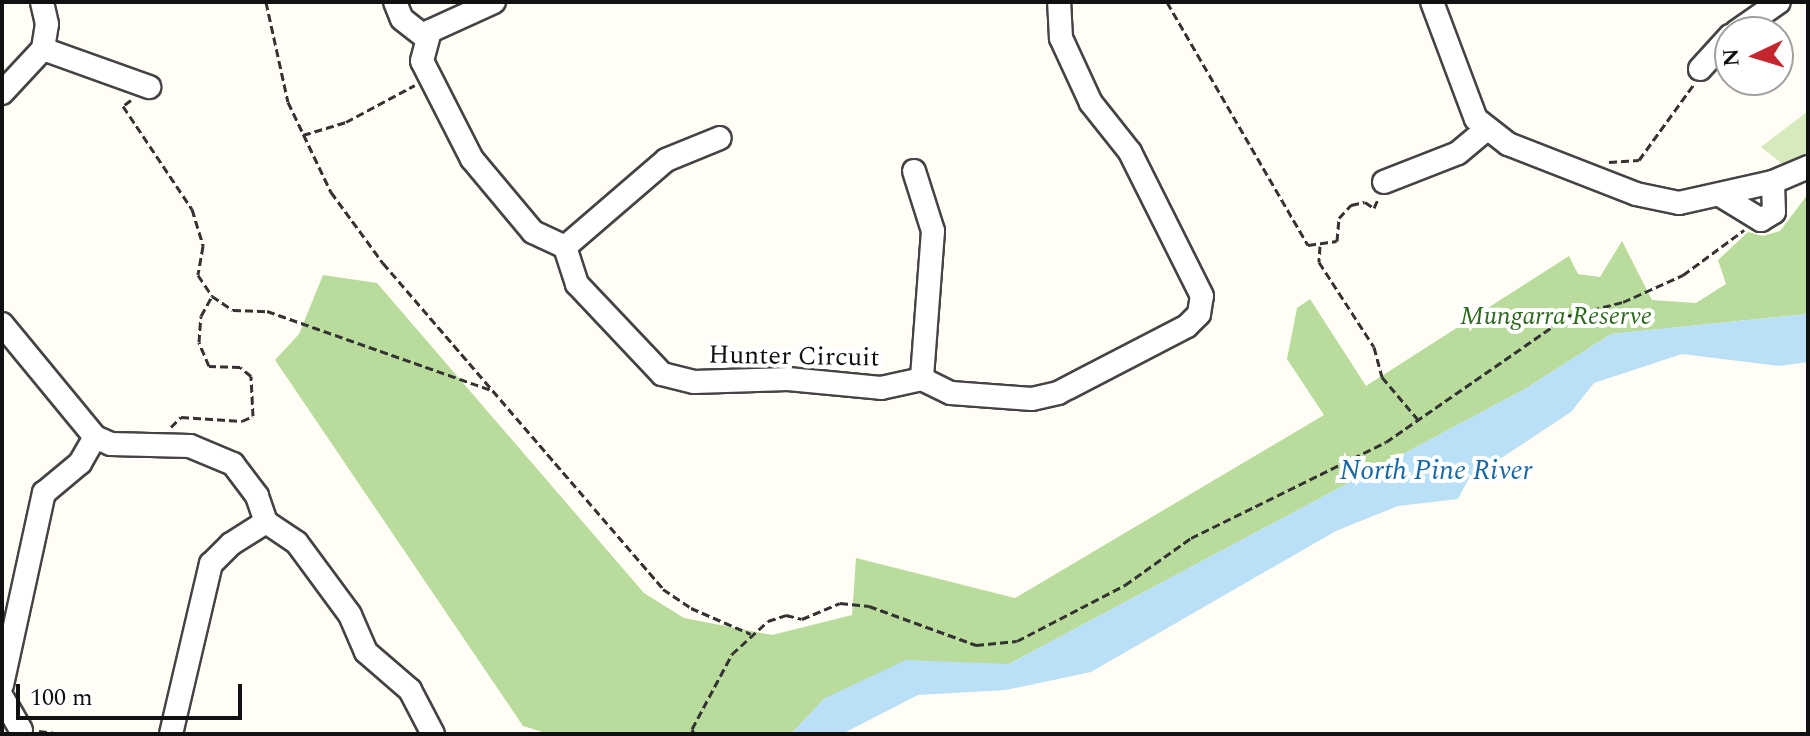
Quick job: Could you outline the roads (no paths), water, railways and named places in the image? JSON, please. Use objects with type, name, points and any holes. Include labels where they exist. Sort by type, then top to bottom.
[{"type":"street","points":[[2,93],[43,49],[47,24],[42,2]]},
{"type":"street","points":[[395,2],[402,19],[426,38]]},
{"type":"street","points":[[494,2],[437,27],[426,38],[422,61],[472,159],[533,232],[565,247],[666,160],[720,138]]},
{"type":"street","points":[[914,171],[933,231],[922,379],[951,393],[1044,398],[1187,326],[1199,314],[1202,296],[1196,277],[1142,184],[1130,152],[1096,112],[1066,51],[1059,2]]},
{"type":"street","points":[[1432,2],[1469,105],[1485,130],[1599,180],[1661,201],[1720,195],[1773,182],[1808,167]]},
{"type":"street","points":[[1759,16],[1779,2]]},
{"type":"street","points":[[43,49],[149,87]]},
{"type":"street","points":[[1700,69],[1714,54]]},
{"type":"street","points":[[1384,182],[1458,153],[1485,130]]},
{"type":"street","points":[[1720,195],[1761,220],[1774,212],[1773,182]]},
{"type":"street","name":"Hunter Circuit","points":[[565,247],[577,284],[671,379],[788,379],[881,388],[922,379]]},
{"type":"street","points":[[2,324],[95,437],[111,444],[190,446],[222,455],[250,483],[266,522],[297,543],[350,615],[366,652],[410,690],[433,734]]},
{"type":"street","points":[[2,685],[44,493],[80,463],[95,437]]},
{"type":"street","points":[[171,734],[211,564],[231,544],[266,522]]},
{"type":"street","points":[[2,697],[21,730]]},
{"type":"water","name":"North Pine River","points":[[1808,314],[1808,362],[1779,366],[1682,354],[1594,383],[1571,412],[1468,480],[1458,499],[1398,506],[1336,531],[1091,672],[1006,690],[918,695],[842,734],[791,734],[825,698],[906,660],[1009,664],[1525,389],[1611,334]]},
{"type":"park label","name":"Mungarra Reserve","points":[[1556,317]]}]
